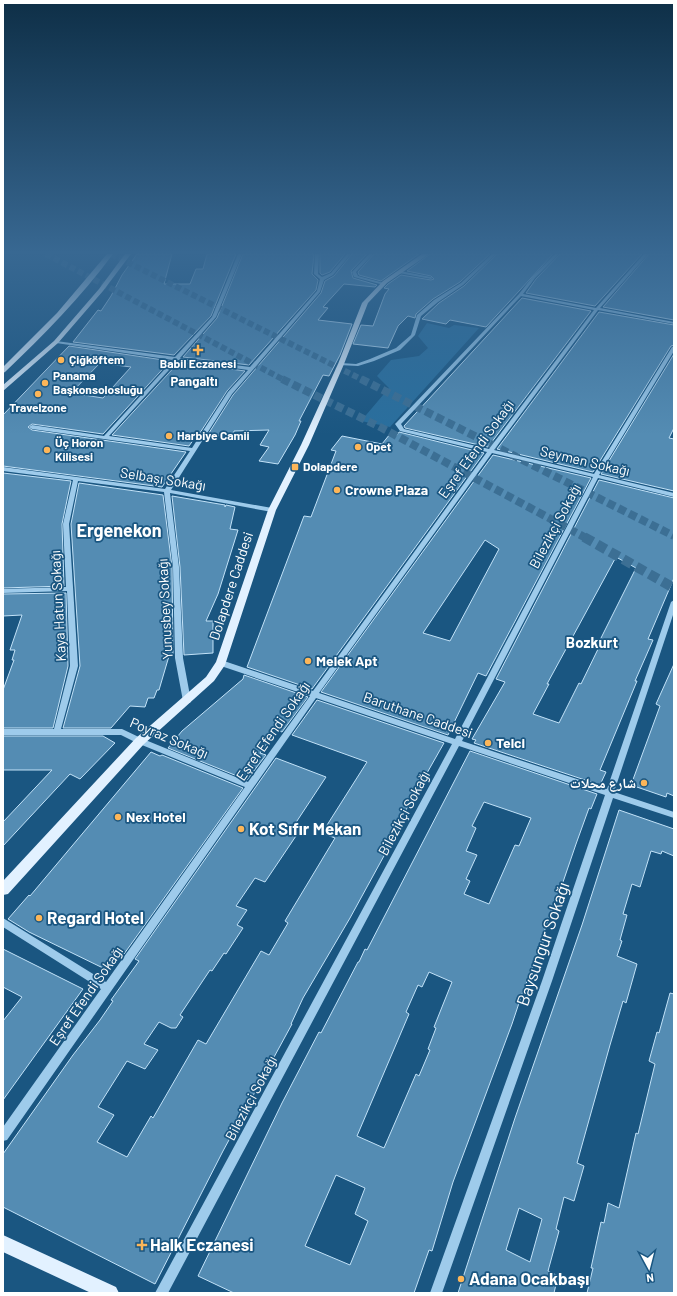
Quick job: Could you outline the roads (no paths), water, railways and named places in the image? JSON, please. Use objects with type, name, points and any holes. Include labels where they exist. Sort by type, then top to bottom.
[{"type":"main road","points":[[3,371],[35,341],[59,314]]},
{"type":"main road","points":[[3,389],[56,342],[80,314]]},
{"type":"main road","name":"Dolapdere Caddesi","points":[[3,890],[140,740],[210,679],[221,664],[272,510],[305,445],[341,364],[360,314]]},
{"type":"main road","points":[[3,1243],[110,1293]]},
{"type":"street","points":[[106,437],[215,314]]},
{"type":"street","points":[[167,491],[230,393],[299,314]]},
{"type":"street","points":[[341,364],[356,365],[398,349],[413,335],[418,316],[420,314]]},
{"type":"street","name":"Seymen Sokağı","points":[[501,314],[398,424],[402,430],[674,495]]},
{"type":"street","name":"Eşref Efendi Sokağı","points":[[3,1136],[315,694],[491,451],[593,314]]},
{"type":"street","points":[[627,314],[674,323]]},
{"type":"street","points":[[56,342],[251,369]]},
{"type":"street","name":"Bilezikçi Sokağı","points":[[162,1293],[457,742],[596,476],[674,347]]},
{"type":"street","points":[[32,427],[193,450]]},
{"type":"street","name":"Selbaşı Sokağı","points":[[3,469],[167,491],[272,510]]},
{"type":"street","name":"Kaya Hatun Sokağı","points":[[57,731],[74,666],[66,524],[76,478]]},
{"type":"street","name":"Yunusbey Sokağı","points":[[167,491],[176,567],[178,658],[186,701]]},
{"type":"street","points":[[3,591],[70,589]]},
{"type":"street","name":"Baysungur Sokağı","points":[[436,1293],[545,989],[674,602]]},
{"type":"street","name":"Baruthane Caddesi","points":[[221,664],[674,814]]},
{"type":"street","name":"Poyraz Sokağı","points":[[3,732],[122,732],[250,786]]},
{"type":"street","points":[[3,922],[108,988]]},
{"type":"tunnel","points":[[160,314],[283,380]]},
{"type":"tunnel","points":[[232,314],[361,379]]},
{"type":"tunnel","points":[[361,379],[674,536]]},
{"type":"tunnel","points":[[283,380],[382,428],[586,538]]},
{"type":"tunnel","points":[[584,537],[674,588]]},
{"type":"place","name":"Babil Eczanesi","points":[[198,350]]},
{"type":"place","name":"Çiğköftem","points":[[61,360]]},
{"type":"place","name":"Panama Başkonsolosluğu","points":[[45,383]]},
{"type":"place","name":"Travelzone","points":[[38,394]]},
{"type":"place","name":"Harbiye Camii","points":[[169,436]]},
{"type":"place","name":"Opet","points":[[358,447]]},
{"type":"place","name":"Üç Horon Kilisesi","points":[[47,450]]},
{"type":"place","name":"Dolapdere","points":[[295,467]]},
{"type":"place","name":"Crowne Plaza","points":[[337,490]]},
{"type":"place","name":"Melek Apt","points":[[308,661]]},
{"type":"place","name":"Telci","points":[[488,743]]},
{"type":"place","name":"شارع محلات","points":[[644,783]]},
{"type":"place","name":"Nex Hotel","points":[[118,817]]},
{"type":"place","name":"Kot Sıfır Mekan","points":[[241,829]]},
{"type":"place","name":"Regard Hotel","points":[[39,918]]},
{"type":"place","name":"Halk Eczanesi","points":[[142,1245]]},
{"type":"place","name":"Adana Ocakbaşı","points":[[461,1279]]},
{"type":"district","name":"Pangaltı","points":[[194,381]]},
{"type":"district","name":"Ergenekon","points":[[119,531]]},
{"type":"district","name":"Bozkurt","points":[[592,643]]}]
